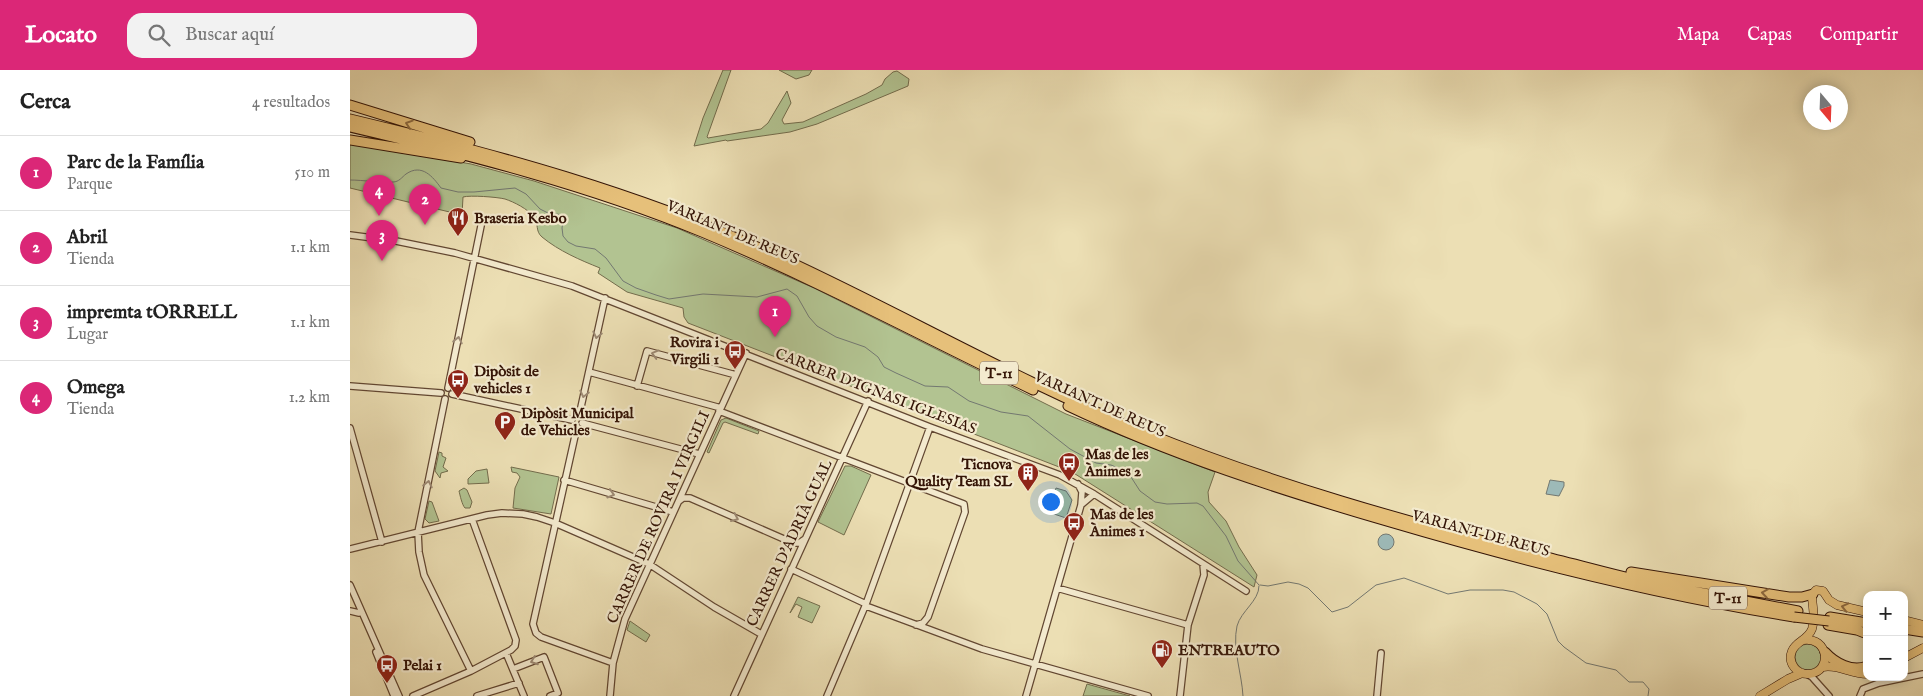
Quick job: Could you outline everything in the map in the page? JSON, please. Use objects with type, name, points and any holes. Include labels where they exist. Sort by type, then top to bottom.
[{"type":"highway","points":[[350,105],[528,160],[555,172]]},
{"type":"highway","name":"VARIANT DE REUS","points":[[350,119],[477,150],[555,172],[702,224],[775,255],[1058,395],[1149,434],[1252,471],[1371,509],[1658,587]]},
{"type":"highway","name":"VARIANT DE REUS","points":[[350,127],[458,152],[541,176],[652,213],[718,239],[855,301],[953,351],[1122,432],[1192,458],[1327,504],[1436,536],[1556,568],[1658,587]]},
{"type":"highway","points":[[350,140],[476,161],[541,176]]},
{"type":"highway","points":[[1584,566],[1816,600]]},
{"type":"highway","name":"T-11","points":[[1658,587],[1779,615],[1796,614]]},
{"type":"highway","name":"T-11","points":[[1658,587],[1863,626]]},
{"type":"highway","points":[[1829,621],[1863,632]]},
{"type":"highway","name":"T-11","points":[[1829,621],[1863,623]]},
{"type":"highway","points":[[1908,631],[1923,633]]},
{"type":"highway","points":[[1825,652],[1831,658],[1849,667],[1863,667]]},
{"type":"main road","points":[[1788,679],[1793,666],[1792,650],[1812,629],[1816,590],[1822,590],[1826,597],[1837,605],[1863,611]]},
{"type":"main road","points":[[1816,600],[1824,602],[1826,597]]},
{"type":"main road","points":[[1816,600],[1818,609],[1814,631],[1818,642],[1825,652],[1826,658],[1821,668]]},
{"type":"main road","points":[[1908,621],[1923,624]]},
{"type":"main road","points":[[1803,640],[1818,642]]},
{"type":"main road","points":[[1908,656],[1923,648]]},
{"type":"main road","points":[[1793,666],[1805,674]]},
{"type":"main road","points":[[1760,696],[1788,679],[1814,673],[1821,668],[1834,666],[1853,673],[1863,674]]},
{"type":"street","points":[[448,388],[482,221]]},
{"type":"street","name":"CARRER D'IGNASI IGLESIAS","points":[[350,235],[396,241],[475,257],[538,275],[606,298],[930,427],[1060,475],[1078,484],[1246,591]]},
{"type":"street","points":[[582,423],[582,419],[579,416],[606,298]]},
{"type":"street","points":[[637,386],[646,351],[736,375]]},
{"type":"street","name":"CARRER DE ROVIRA I VIRGILI","points":[[610,696],[613,663],[625,619],[746,353]]},
{"type":"street","points":[[589,372],[720,409],[960,502],[966,508],[928,617],[928,626],[932,631]]},
{"type":"street","points":[[350,386],[440,393],[445,399]]},
{"type":"street","points":[[440,393],[442,389],[448,388]]},
{"type":"street","points":[[448,388],[452,394]]},
{"type":"street","points":[[445,399],[450,398],[452,394]]},
{"type":"street","points":[[452,394],[572,420]]},
{"type":"street","points":[[445,399],[418,532],[419,552],[424,575],[471,670]]},
{"type":"street","name":"CARRER D'ADRIÀ GUAL","points":[[734,696],[868,401]]},
{"type":"street","points":[[572,420],[575,416],[579,416]]},
{"type":"street","points":[[572,420],[576,427]]},
{"type":"street","points":[[613,663],[546,639],[538,635],[533,627],[533,617],[576,427],[582,423],[699,454]]},
{"type":"street","points":[[827,696],[866,605],[930,427]]},
{"type":"street","points":[[350,428],[382,542]]},
{"type":"street","points":[[564,480],[673,512]]},
{"type":"street","points":[[686,484],[686,492],[690,498]]},
{"type":"street","points":[[1026,696],[1081,505],[1082,492],[1078,484]]},
{"type":"street","points":[[1081,505],[1094,494]]},
{"type":"street","points":[[676,505],[683,498],[690,498],[793,543],[799,543],[804,540]]},
{"type":"street","points":[[351,550],[472,518],[502,513],[523,514],[555,523],[649,564],[761,634]]},
{"type":"street","points":[[413,696],[506,653],[514,648],[516,642],[472,518]]},
{"type":"street","points":[[793,543],[798,554]]},
{"type":"street","points":[[1180,696],[1188,625],[1204,575],[1203,564]]},
{"type":"street","points":[[791,569],[866,605],[982,649],[1148,696]]},
{"type":"street","points":[[350,585],[399,696]]},
{"type":"street","points":[[1057,588],[1188,625]]},
{"type":"street","points":[[350,593],[394,696]]},
{"type":"street","points":[[350,611],[359,613]]},
{"type":"street","points":[[916,624],[923,623],[928,617]]},
{"type":"street","points":[[506,653],[524,696]]},
{"type":"street","points":[[1377,696],[1381,653]]},
{"type":"street","points":[[513,669],[544,658],[558,693],[550,696]]},
{"type":"street","points":[[1821,668],[1819,680],[1826,694]]},
{"type":"street","points":[[1805,674],[1812,677],[1826,694]]},
{"type":"street","points":[[1860,696],[1863,689],[1879,683],[1923,674]]},
{"type":"street","points":[[477,696],[519,683]]},
{"type":"street","points":[[1175,696],[1180,688]]},
{"type":"green space","points":[[723,70],[731,70],[708,138],[761,129],[768,123],[787,91],[791,103],[782,120],[784,124],[803,122],[866,94],[882,85],[885,79],[893,72],[897,71],[909,79],[908,86],[817,124],[790,132],[694,146],[703,118]]},
{"type":"green space","points":[[779,70],[812,70],[809,75],[796,79]]},
{"type":"green space","points":[[350,143],[471,164],[534,181],[677,228],[814,288],[1066,414],[1215,472],[1208,492],[1209,502],[1226,521],[1239,547],[1257,575],[1254,587],[1072,472],[688,323],[684,317],[683,308],[627,292],[598,273],[600,268],[563,251],[542,237],[538,232],[534,217],[525,209],[512,202],[490,197],[463,197],[462,215],[350,188]]},
{"type":"green space","points":[[726,418],[759,431],[758,434],[725,422],[709,453],[707,452],[721,420]]},
{"type":"green space","points":[[439,452],[446,458],[443,467],[448,471],[441,473],[440,478],[435,471]]},
{"type":"green space","points":[[845,466],[851,466],[871,475],[844,535],[818,522]]},
{"type":"green space","points":[[511,467],[559,477],[551,514],[513,508],[515,488],[520,477],[517,473],[512,472]]},
{"type":"green space","points":[[487,469],[489,483],[468,484],[468,479],[476,471]]},
{"type":"green space","points":[[464,488],[467,490],[472,502],[470,508],[465,508],[461,500],[459,491]]},
{"type":"green space","points":[[1056,488],[1066,491],[1072,500],[1066,518],[1048,512]]},
{"type":"green space","points":[[429,501],[432,502],[439,521],[429,523],[425,519]]},
{"type":"green space","points":[[798,597],[820,606],[812,623],[798,617],[802,607],[796,604],[790,613]]},
{"type":"green space","points":[[630,621],[650,635],[646,642],[627,630]]},
{"type":"green space","points":[[1808,644],[1817,648],[1821,657],[1817,666],[1808,670],[1799,666],[1795,657],[1799,648]]},
{"type":"green space","points":[[1087,684],[1130,696],[1083,696]]},
{"type":"water","points":[[1550,480],[1564,482],[1559,496],[1546,494]]},
{"type":"water","points":[[1386,534],[1392,536],[1394,542],[1392,548],[1386,550],[1380,548],[1378,542],[1380,536]]},
{"type":"waterway","points":[[350,180],[395,182],[406,174],[417,170],[427,173],[441,188],[458,192],[515,188],[526,194],[540,209],[548,213],[564,215],[563,236],[568,242],[576,246],[595,249],[606,258],[623,281],[636,288],[669,299],[703,294],[757,297],[787,289],[797,296],[809,317],[817,326],[836,337],[865,347],[878,357],[884,367],[925,386],[948,387],[969,401],[1001,412],[1028,416],[1070,449],[1096,463],[1111,465],[1125,471],[1140,491],[1155,502],[1167,504],[1197,503],[1203,506],[1226,536],[1238,561],[1259,585]]},
{"type":"waterway","points":[[1260,585],[1268,586],[1288,582],[1299,584],[1308,588],[1332,612],[1348,607],[1376,585],[1404,578],[1448,594],[1470,590],[1514,592],[1537,604],[1547,614],[1558,641],[1564,647],[1586,663],[1616,670],[1629,682],[1643,682],[1649,689],[1648,696]]},
{"type":"waterway","points":[[1243,696],[1236,652],[1237,626],[1256,596],[1259,586]]},
{"type":"place","name":"Omega","points":[[379,216]]},
{"type":"place","name":"Abril","points":[[425,225]]},
{"type":"place","name":"Braseria Kesbo","points":[[458,237]]},
{"type":"place","name":"impremta tORRELL","points":[[382,261]]},
{"type":"place","name":"Parc de la Família","points":[[775,337]]},
{"type":"place","name":"Rovira i Virgili 1","points":[[735,370]]},
{"type":"place","name":"Dipòsit de vehicles 1","points":[[458,399]]},
{"type":"place","name":"Dipòsit Municipal de Vehicles","points":[[505,441]]},
{"type":"place","name":"Mas de les Ànimes 2","points":[[1069,482]]},
{"type":"place","name":"Ticnova Quality Team SL","points":[[1028,492]]},
{"type":"place","name":"Mas de les Ànimes 1","points":[[1074,542]]},
{"type":"place","name":"ENTREAUTO","points":[[1162,669]]},
{"type":"place","name":"Pelai 1","points":[[387,684]]}]
